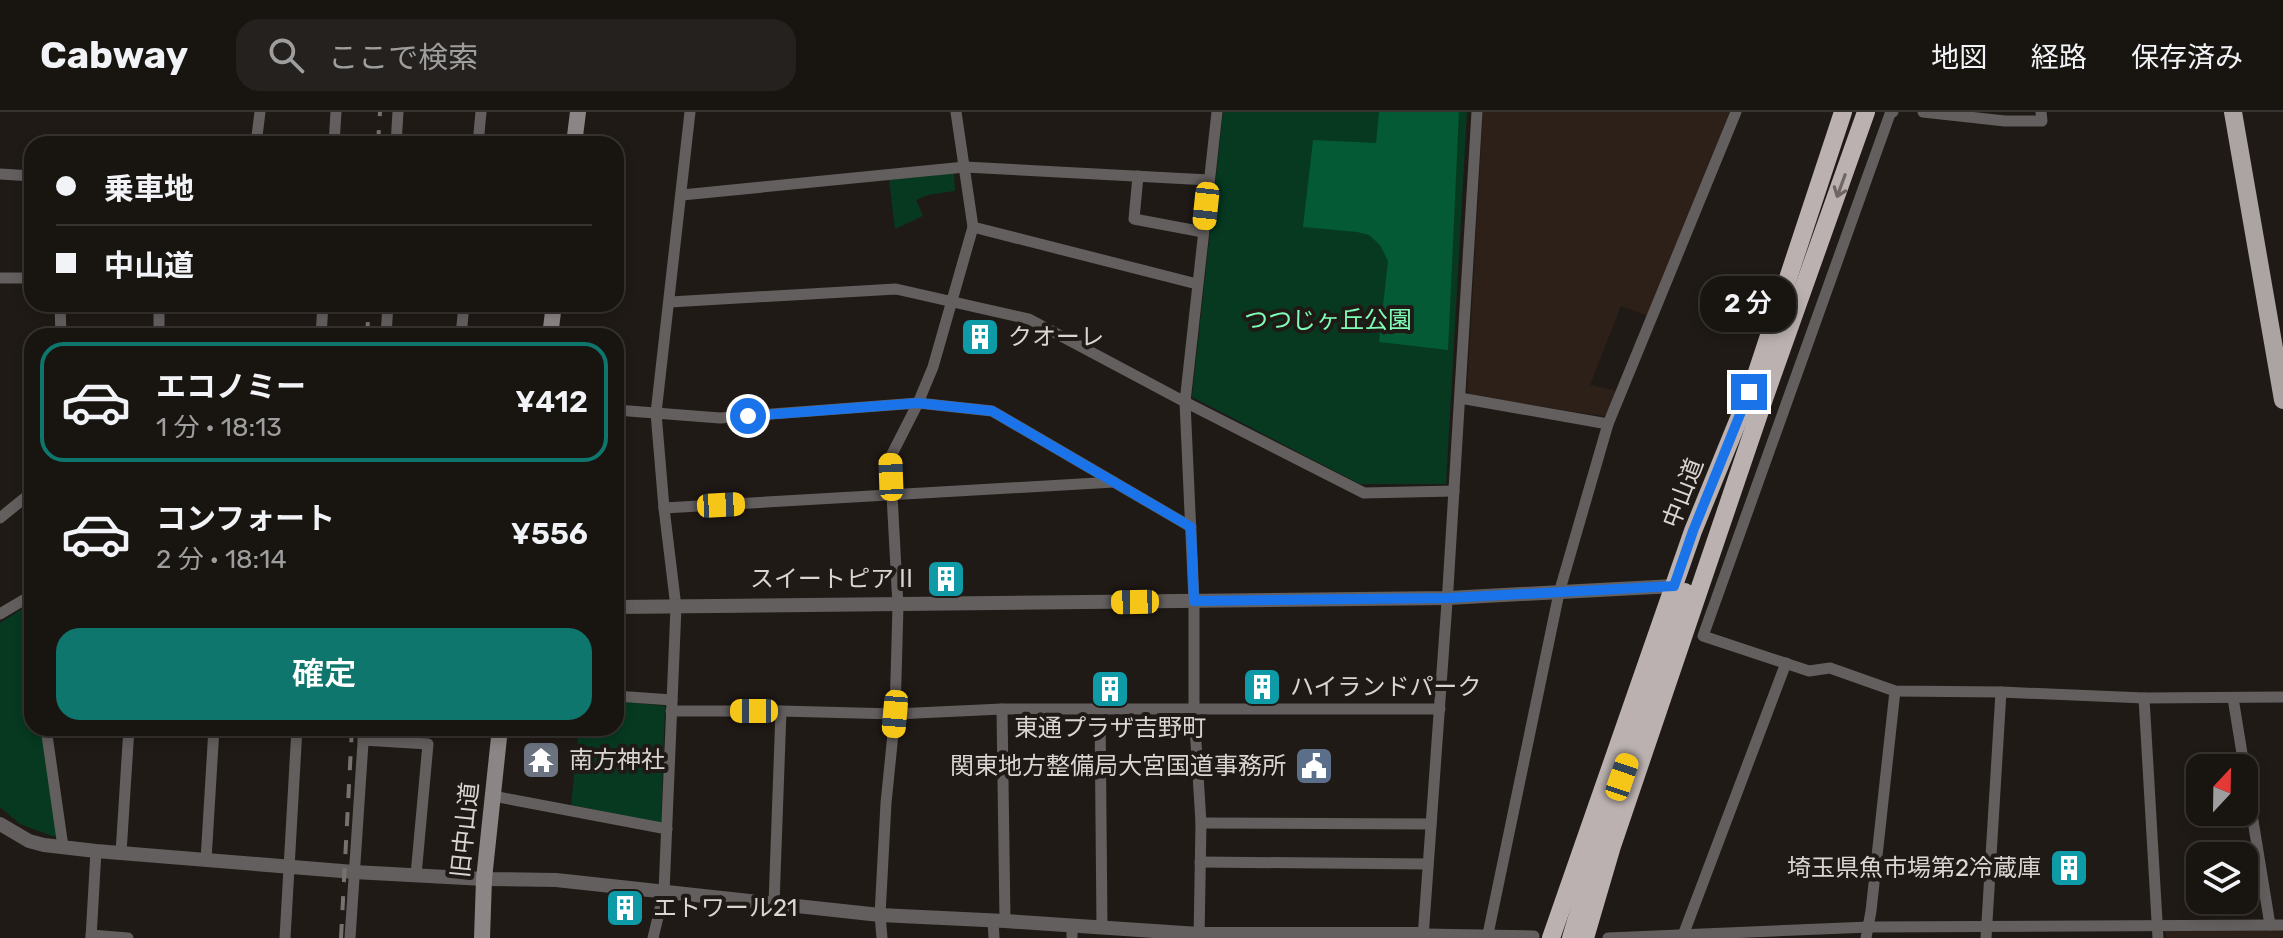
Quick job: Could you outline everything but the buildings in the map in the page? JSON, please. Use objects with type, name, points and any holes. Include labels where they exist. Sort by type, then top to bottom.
[{"type":"highway","name":"中山道","points":[[1543,937],[1628,719],[1693,531],[1753,384],[1843,112]]},
{"type":"highway","name":"中山道","points":[[1585,938],[1607,842],[1866,112]]},
{"type":"highway","points":[[1571,938],[1607,842],[1753,384]]},
{"type":"highway","points":[[1598,938],[1610,871],[1607,842],[1613,780],[1628,733],[1628,719]]},
{"type":"main road","points":[[575,136],[578,112]]},
{"type":"main road","points":[[2233,112],[2280,363],[2283,400]]},
{"type":"main road","name":"旧中山道","points":[[482,938],[484,879],[499,736]]},
{"type":"street","points":[[257,136],[260,112]]},
{"type":"street","points":[[334,136],[336,112]]},
{"type":"street","points":[[396,136],[398,112]]},
{"type":"street","points":[[479,136],[481,112]]},
{"type":"street","points":[[653,938],[664,892],[676,607],[656,413],[690,112]]},
{"type":"street","points":[[882,938],[880,915],[895,714],[898,606],[890,458],[933,367],[973,227],[956,112]]},
{"type":"street","points":[[1199,936],[1201,823],[1194,710],[1194,601],[1185,402],[1217,112]]},
{"type":"street","points":[[1424,936],[1477,112]]},
{"type":"street","points":[[1488,934],[1559,593],[1608,424],[1736,112]]},
{"type":"street","points":[[1893,112],[1884,128],[1703,636],[1809,671],[1830,668],[1895,691],[2144,698],[2283,697]]},
{"type":"street","points":[[1923,112],[2005,121],[2042,121],[2041,112]]},
{"type":"street","points":[[682,195],[965,167],[1209,180]]},
{"type":"street","points":[[0,174],[24,176]]},
{"type":"street","points":[[1138,176],[1134,219],[1203,232]]},
{"type":"street","points":[[973,227],[1197,284]]},
{"type":"street","points":[[0,278],[24,278]]},
{"type":"street","points":[[670,302],[896,289],[1029,319],[1364,493],[1454,491]]},
{"type":"street","points":[[1460,398],[1608,424]]},
{"type":"street","points":[[624,411],[720,418],[918,403],[992,411],[1191,527]]},
{"type":"street","points":[[664,508],[1115,482]]},
{"type":"street","points":[[0,518],[24,498]]},
{"type":"street","points":[[624,607],[1448,598],[1674,586]]},
{"type":"street","points":[[0,614],[24,600]]},
{"type":"street","points":[[1682,936],[1786,663]]},
{"type":"street","points":[[1867,933],[1895,691]]},
{"type":"street","points":[[1986,933],[2001,692]]},
{"type":"street","points":[[624,697],[672,706],[895,714],[1002,709],[1440,709]]},
{"type":"street","points":[[2144,698],[2158,932]]},
{"type":"street","points":[[1608,938],[2158,932],[2277,925],[2233,698]]},
{"type":"street","points":[[994,938],[999,921],[1002,709]]},
{"type":"street","points":[[1100,709],[1102,928]]},
{"type":"street","points":[[774,904],[781,711]]},
{"type":"street","points":[[47,736],[63,847]]},
{"type":"street","points":[[121,853],[128,736]]},
{"type":"street","points":[[206,860],[214,736]]},
{"type":"street","points":[[285,938],[296,736]]},
{"type":"street","points":[[350,938],[364,736]]},
{"type":"street","points":[[377,736],[428,744],[416,875]]},
{"type":"street","points":[[493,796],[667,829]]},
{"type":"street","points":[[1201,823],[1431,824]]},
{"type":"street","points":[[0,824],[29,841],[96,851],[354,872],[556,880],[880,915],[999,921],[1072,932],[1102,928],[1199,936],[1488,934],[1543,937]]},
{"type":"street","points":[[96,851],[91,937],[128,938]]},
{"type":"street","points":[[1200,862],[1428,864]]},
{"type":"shaded area","points":[[1483,112],[1730,112],[1648,316],[1621,306],[1590,385],[1617,391],[1608,414],[1603,416],[1472,396],[1467,391]]},
{"type":"shaded area","points":[[2166,930],[2283,930],[2283,938],[2166,938]]},
{"type":"green space","name":"つつじヶ丘公園","points":[[1223,112],[1467,112],[1446,484],[1360,484],[1192,397]]},
{"type":"green space","points":[[1379,112],[1459,112],[1448,350],[1379,342],[1388,261],[1380,245],[1369,235],[1357,232],[1303,227],[1313,140],[1376,143]]},
{"type":"green space","points":[[954,173],[955,191],[916,200],[923,216],[895,229],[889,180]]},
{"type":"green space","points":[[24,610],[24,736],[43,736],[57,833],[55,837],[20,824],[0,807],[0,623]]},
{"type":"green space","points":[[624,702],[665,706],[661,823],[571,805],[578,736],[624,736]]},
{"type":"railway","points":[[378,136],[380,112]]},
{"type":"railway","points":[[368,312],[368,328]]},
{"type":"railway","points":[[341,938],[352,736]]},
{"type":"place","name":"クオーレ","points":[[980,337]]},
{"type":"place","name":"スイートピアⅡ","points":[[946,579]]},
{"type":"place","name":"ハイランドパーク","points":[[1262,687]]},
{"type":"place","name":"東通プラザ吉野町","points":[[1110,689]]},
{"type":"place","name":"南方神社","points":[[541,760]]},
{"type":"place","name":"関東地方整備局大宮国道事務所","points":[[1314,766]]},
{"type":"place","name":"埼玉県魚市場第2冷蔵庫","points":[[2069,868]]},
{"type":"place","name":"エトワール21","points":[[625,908]]},
{"type":"route","points":[[748,416],[918,403],[992,411],[1191,527],[1194,601],[1448,598],[1674,586],[1749,392]]}]
